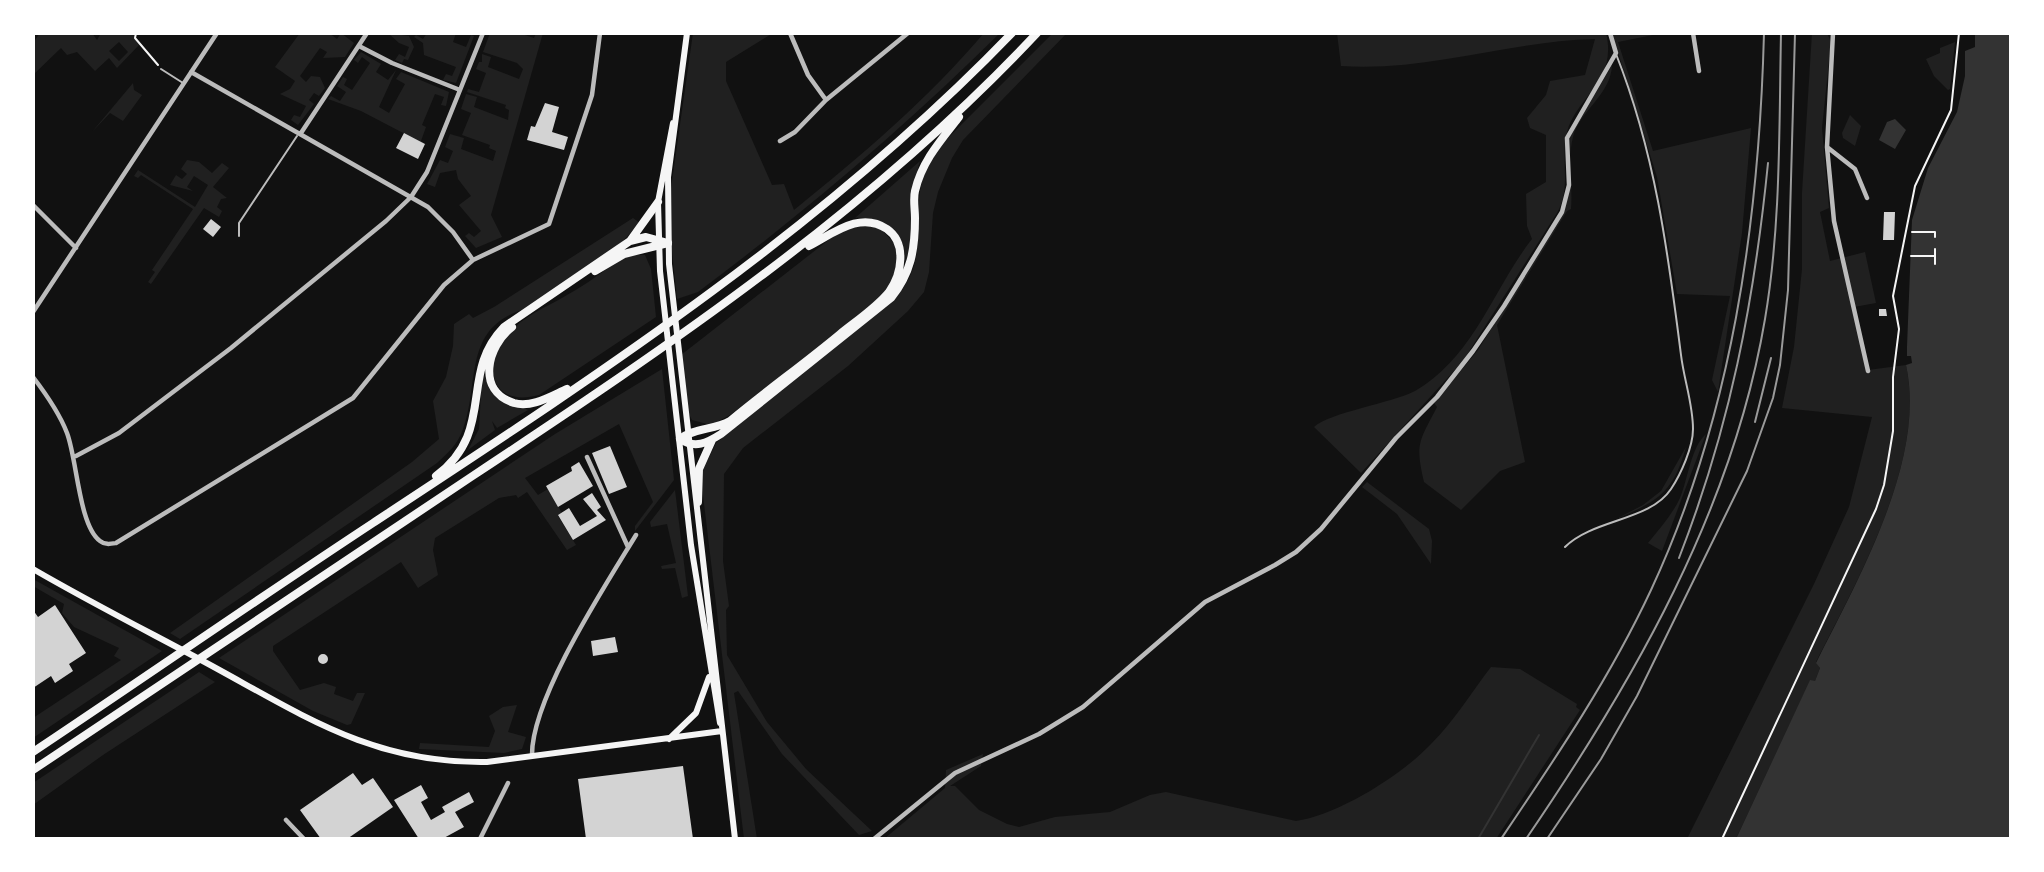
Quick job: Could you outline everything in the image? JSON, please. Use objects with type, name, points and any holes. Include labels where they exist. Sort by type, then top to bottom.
[{"type":"highway","points":[[33,752],[687,311],[815,213],[897,145],[1012,33]]},
{"type":"highway","points":[[33,770],[691,330],[794,254],[890,175],[982,90],[1037,33]]},
{"type":"highway","points":[[794,254],[858,221],[875,221],[894,234],[901,255],[894,284],[865,314],[730,421],[711,430],[684,436],[689,445],[712,440],[868,318],[905,280],[913,255],[914,195],[925,163],[982,90]]},
{"type":"highway","points":[[630,242],[658,202]]},
{"type":"highway","points":[[369,525],[448,466],[464,448],[472,429],[478,376],[490,341],[504,327],[630,242],[646,237],[668,243]]},
{"type":"highway","points":[[586,381],[534,403],[515,403],[500,395],[490,382],[488,366],[492,353],[508,330],[617,257],[658,242]]},
{"type":"highway","points":[[698,502],[699,469],[712,440]]},
{"type":"main road","points":[[687,33],[658,202],[658,242],[684,436],[710,668],[722,731],[735,839]]},
{"type":"main road","points":[[673,122],[667,193],[668,243],[684,436]]},
{"type":"main road","points":[[689,445],[723,710],[722,731]]},
{"type":"main road","points":[[33,569],[321,725],[356,741],[393,753],[456,762],[532,757],[722,731]]},
{"type":"main road","points":[[668,739],[696,713],[709,682],[710,668]]},
{"type":"street","points":[[33,312],[217,33]]},
{"type":"street","points":[[301,133],[367,33]]},
{"type":"street","points":[[76,456],[93,450],[119,433],[231,348],[386,221],[411,197],[427,172],[483,33]]},
{"type":"street","points":[[33,377],[66,429],[76,456],[90,528],[98,540],[106,544],[116,543],[353,398],[415,317],[473,260],[543,228],[554,217],[592,95],[600,33]]},
{"type":"street","points":[[790,33],[808,75],[826,100]]},
{"type":"street","points":[[780,141],[795,132],[826,100],[908,33]]},
{"type":"street","points":[[874,839],[955,773],[1039,734],[1083,707],[1205,602],[1276,565],[1296,552],[1321,529],[1396,438],[1437,397],[1474,351],[1562,212],[1569,185],[1567,138],[1616,53],[1610,33]]},
{"type":"street","points":[[1693,33],[1699,71]]},
{"type":"street","points":[[1833,33],[1826,147],[1834,221],[1868,371]]},
{"type":"street","points":[[359,46],[410,71],[460,90]]},
{"type":"street","points":[[191,72],[411,197],[437,215],[473,260]]},
{"type":"street","points":[[1826,147],[1855,169],[1867,198]]},
{"type":"street","points":[[33,205],[76,248]]},
{"type":"street","points":[[587,457],[629,548]]},
{"type":"street","points":[[532,757],[533,738],[556,676],[636,535]]},
{"type":"street","points":[[480,839],[508,783]]},
{"type":"street","points":[[286,820],[304,839]]},
{"type":"lane","points":[[1565,547],[1584,532],[1647,508],[1664,497],[1681,468],[1693,431],[1663,213],[1655,175],[1616,53]]},
{"type":"lane","points":[[162,69],[184,83]]},
{"type":"lane","points":[[239,236],[239,223],[301,133]]},
{"type":"path","points":[[136,33],[135,38],[162,69]]},
{"type":"path","points":[[1723,839],[1876,509],[1884,485],[1892,431],[1893,377],[1899,329],[1893,296],[1915,186],[1951,110],[1959,33]]},
{"type":"path","points":[[1912,232],[1935,232],[1935,237]]},
{"type":"path","points":[[1935,264],[1936,249]]},
{"type":"path","points":[[1911,256],[1935,256]]},
{"type":"shaded area","points":[[40,33],[92,33],[97,40],[101,33],[133,33],[139,45],[117,68],[109,58],[95,71],[77,52],[67,55],[61,48],[33,75],[33,43]],"holes":[[[119,42],[128,52],[119,61],[109,51]]]},
{"type":"shaded area","points":[[300,33],[329,33],[337,39],[341,33],[354,43],[345,57],[323,58],[327,52],[320,48],[300,76],[306,82],[311,76],[320,77],[325,88],[319,96],[314,93],[309,100],[314,104],[298,125],[291,120],[294,115],[300,117],[306,106],[280,94],[290,89],[295,81],[275,67]]},
{"type":"shaded area","points":[[388,33],[409,36],[414,47],[408,60],[404,59],[402,63],[395,60],[399,54],[405,57],[409,47],[399,43]]},
{"type":"shaded area","points":[[427,33],[456,33],[453,42],[466,47],[471,35],[474,36],[456,83],[443,80],[446,74],[452,76],[456,67],[424,55],[423,43],[414,37],[416,35],[423,39]]},
{"type":"shaded area","points":[[490,33],[519,33],[534,38],[536,33],[543,33],[491,215],[502,237],[476,248],[465,236],[469,233],[474,237],[481,231],[459,205],[471,196],[458,179],[456,170],[440,173],[435,187],[427,184],[440,160],[448,163],[453,151],[445,147],[450,134],[464,138],[461,149],[493,161],[496,151],[489,148],[490,145],[462,135],[471,113],[461,109],[466,94],[477,97],[474,107],[508,120],[509,110],[505,108],[506,105],[467,92],[468,89],[479,92],[486,73],[476,69],[479,62],[482,62],[482,54],[491,57],[488,67],[519,79],[523,69],[517,63],[483,52]]},
{"type":"shaded area","points":[[693,33],[773,33],[726,62],[726,81],[772,185],[784,184],[794,210],[893,126],[940,81],[984,33],[1000,33],[928,102],[816,200],[698,292],[677,299],[672,251],[671,188]]},
{"type":"shaded area","points":[[1053,33],[1067,33],[963,140],[952,158],[938,192],[933,213],[929,272],[924,292],[908,311],[848,366],[743,448],[724,474],[723,561],[729,606],[726,610],[727,655],[767,722],[806,769],[872,831],[859,835],[782,754],[738,691],[734,693],[757,839],[744,839],[703,495],[703,470],[716,443],[903,288],[915,262],[920,195],[923,176],[928,166],[943,143]]},
{"type":"shaded area","points":[[1337,33],[1606,33],[1608,50],[1601,76],[1567,132],[1564,193],[1557,213],[1463,361],[1361,473],[1314,427],[1332,417],[1415,391],[1435,377],[1468,341],[1532,239],[1527,226],[1526,194],[1546,182],[1546,135],[1530,128],[1527,118],[1546,95],[1550,81],[1585,75],[1595,39],[1373,67],[1341,66]]},
{"type":"shaded area","points":[[1612,33],[1663,33],[1618,42],[1653,151],[1751,128],[1742,233],[1718,392],[1712,380],[1730,296],[1677,294],[1657,177]]},
{"type":"shaded area","points":[[1812,33],[1827,33],[1831,42],[1822,128],[1829,208],[1820,212],[1830,261],[1865,252],[1876,303],[1854,307],[1868,370],[1906,365],[1910,401],[1907,440],[1898,479],[1884,518],[1868,557],[1816,662],[1820,668],[1815,681],[1810,681],[1736,839],[1687,839],[1814,584],[1849,507],[1872,417],[1782,408],[1794,347],[1802,269],[1802,193]]},
{"type":"shaded area","points":[[1975,33],[2011,33],[2011,839],[1736,839],[1810,680],[1815,681],[1820,668],[1816,663],[1868,557],[1898,479],[1907,440],[1910,401],[1906,365],[1912,363],[1911,356],[1907,356],[1907,347],[1912,220],[1928,168],[1957,112],[1965,76],[1965,51],[1975,47]]},
{"type":"shaded area","points":[[1955,42],[1948,90],[1934,76],[1926,59],[1940,53],[1940,48]]},
{"type":"shaded area","points":[[361,52],[381,64],[376,72],[388,80],[396,70],[379,107],[389,113],[405,84],[396,79],[401,72],[449,92],[446,106],[441,105],[444,97],[435,94],[422,125],[426,127],[421,141],[430,147],[361,111],[328,99],[331,96],[340,101],[346,92],[337,86],[343,77],[347,79],[344,85],[352,90],[370,63],[362,57],[358,63],[354,60]]},
{"type":"shaded area","points":[[1612,65],[1601,94],[1577,127],[1570,156],[1570,137]]},
{"type":"shaded area","points":[[133,83],[134,90],[142,95],[123,121],[110,113],[92,132]]},
{"type":"shaded area","points":[[1850,115],[1861,126],[1855,146],[1843,138],[1842,133]]},
{"type":"shaded area","points":[[1895,119],[1906,130],[1895,149],[1879,140],[1887,122]]},
{"type":"shaded area","points":[[187,160],[199,162],[212,173],[222,163],[229,168],[213,187],[227,198],[221,199],[217,207],[222,211],[219,217],[204,208],[151,284],[148,282],[155,272],[152,270],[193,209],[141,175],[138,178],[134,176],[138,170],[195,207],[208,185],[194,176],[187,187],[193,191],[170,185],[176,175],[182,179],[187,174],[181,169]]},
{"type":"shaded area","points":[[920,161],[914,182],[911,241],[905,266],[903,245],[892,229],[876,220],[855,218]]},
{"type":"shaded area","points":[[1571,183],[1571,209],[1567,211],[1497,325],[1525,462],[1500,471],[1461,510],[1424,482],[1420,443],[1437,407],[1434,403],[1478,350],[1564,211]]},
{"type":"shaded area","points":[[633,218],[640,223],[619,245],[490,330],[481,344],[476,360],[468,412],[461,434],[437,463],[180,639],[170,633],[412,462],[439,439],[433,401],[446,377],[453,346],[454,324],[469,314],[473,318],[494,307]]},
{"type":"shaded area","points":[[859,224],[880,228],[894,243],[898,261],[890,286],[870,308],[730,415],[711,425],[692,420],[687,410],[681,355],[835,235]]},
{"type":"shaded area","points":[[645,255],[651,269],[656,317],[539,395],[523,397],[501,390],[493,371],[500,346],[508,334],[536,312],[581,287],[621,259]]},
{"type":"shaded area","points":[[662,369],[674,480],[635,531],[635,526],[653,502],[619,424],[525,478],[538,495],[548,489],[562,513],[558,516],[576,545],[567,550],[527,492],[518,498],[516,495],[499,498],[435,538],[433,550],[438,575],[418,588],[401,562],[273,646],[273,651],[300,690],[324,683],[336,687],[334,694],[353,701],[357,693],[365,693],[351,724],[347,725],[313,711],[219,658],[555,434]]},
{"type":"shaded area","points":[[482,375],[492,391],[528,410],[497,428],[492,421],[495,430],[468,450],[479,429]]},
{"type":"shaded area","points":[[1706,434],[1662,551],[1648,543],[1677,504],[1693,455]]},
{"type":"shaded area","points":[[1686,447],[1676,474],[1663,493],[1644,506],[1618,518],[1643,505],[1661,491]]},
{"type":"shaded area","points":[[1367,482],[1429,529],[1432,541],[1431,564],[1397,514],[1362,487]]},
{"type":"shaded area","points":[[675,490],[688,596],[682,598],[675,568],[662,569],[661,566],[676,563],[667,524],[651,527],[650,522]]},
{"type":"shaded area","points":[[33,579],[162,651],[33,738],[33,718],[121,660],[114,656],[119,648],[74,627],[62,613],[64,604],[33,586]]},
{"type":"shaded area","points":[[1491,667],[1520,669],[1577,704],[1576,707],[1580,710],[1496,839],[884,839],[945,788],[946,770],[983,754],[981,766],[950,786],[955,786],[979,810],[1019,827],[1055,817],[1110,812],[1150,795],[1166,792],[1296,821],[1313,817],[1368,792],[1419,756],[1447,726]]},
{"type":"shaded area","points":[[199,672],[215,682],[103,755],[33,805],[33,783]]},
{"type":"shaded area","points":[[517,705],[508,732],[526,737],[522,749],[504,753],[419,749],[420,743],[489,747],[495,731],[489,716],[503,707]]},
{"type":"building","points":[[545,103],[559,107],[552,132],[568,137],[564,150],[527,140],[531,126],[535,127]]},
{"type":"building","points":[[404,133],[425,144],[418,159],[396,148]]},
{"type":"building","points":[[1884,212],[1895,212],[1894,240],[1883,240]]},
{"type":"building","points":[[211,219],[221,227],[213,237],[203,229]]},
{"type":"building","points":[[1879,309],[1886,309],[1887,316],[1879,316]]},
{"type":"building","points":[[610,446],[627,487],[609,494],[592,453]]},
{"type":"building","points":[[579,462],[593,486],[558,507],[546,486],[572,471],[571,467]]},
{"type":"building","points":[[592,493],[601,507],[597,510],[606,520],[573,540],[558,515],[569,508],[580,526],[597,516],[583,499]]},
{"type":"building","points":[[55,605],[86,653],[69,664],[73,671],[55,683],[51,676],[33,688],[33,610],[38,617]]},
{"type":"building","points":[[615,637],[618,652],[593,656],[591,641]]},
{"type":"building","points":[[323,654],[327,655],[327,663],[323,664],[319,663],[318,659],[319,655]]},
{"type":"building","points":[[683,766],[693,839],[586,839],[578,779]]},
{"type":"building","points":[[353,773],[362,785],[373,778],[393,807],[347,839],[321,839],[300,810]]},
{"type":"building","points":[[421,785],[428,798],[421,802],[431,820],[445,812],[442,807],[469,792],[474,802],[455,812],[464,827],[442,839],[419,839],[394,800]]},
{"type":"waterway","points":[[1478,839],[1539,735]]},
{"type":"railway","points":[[1501,839],[1581,718],[1635,623],[1679,524],[1702,456],[1736,318],[1747,247],[1756,176],[1764,33]]},
{"type":"railway","points":[[1526,839],[1566,779],[1641,655],[1704,525],[1729,458],[1750,389],[1770,284],[1778,176],[1781,33]]},
{"type":"railway","points":[[1547,839],[1601,759],[1637,696],[1747,471],[1773,398],[1780,365],[1788,290],[1795,33]]},
{"type":"railway","points":[[1679,558],[1712,461],[1737,364],[1755,265],[1768,163]]},
{"type":"railway","points":[[1755,422],[1771,358]]}]
